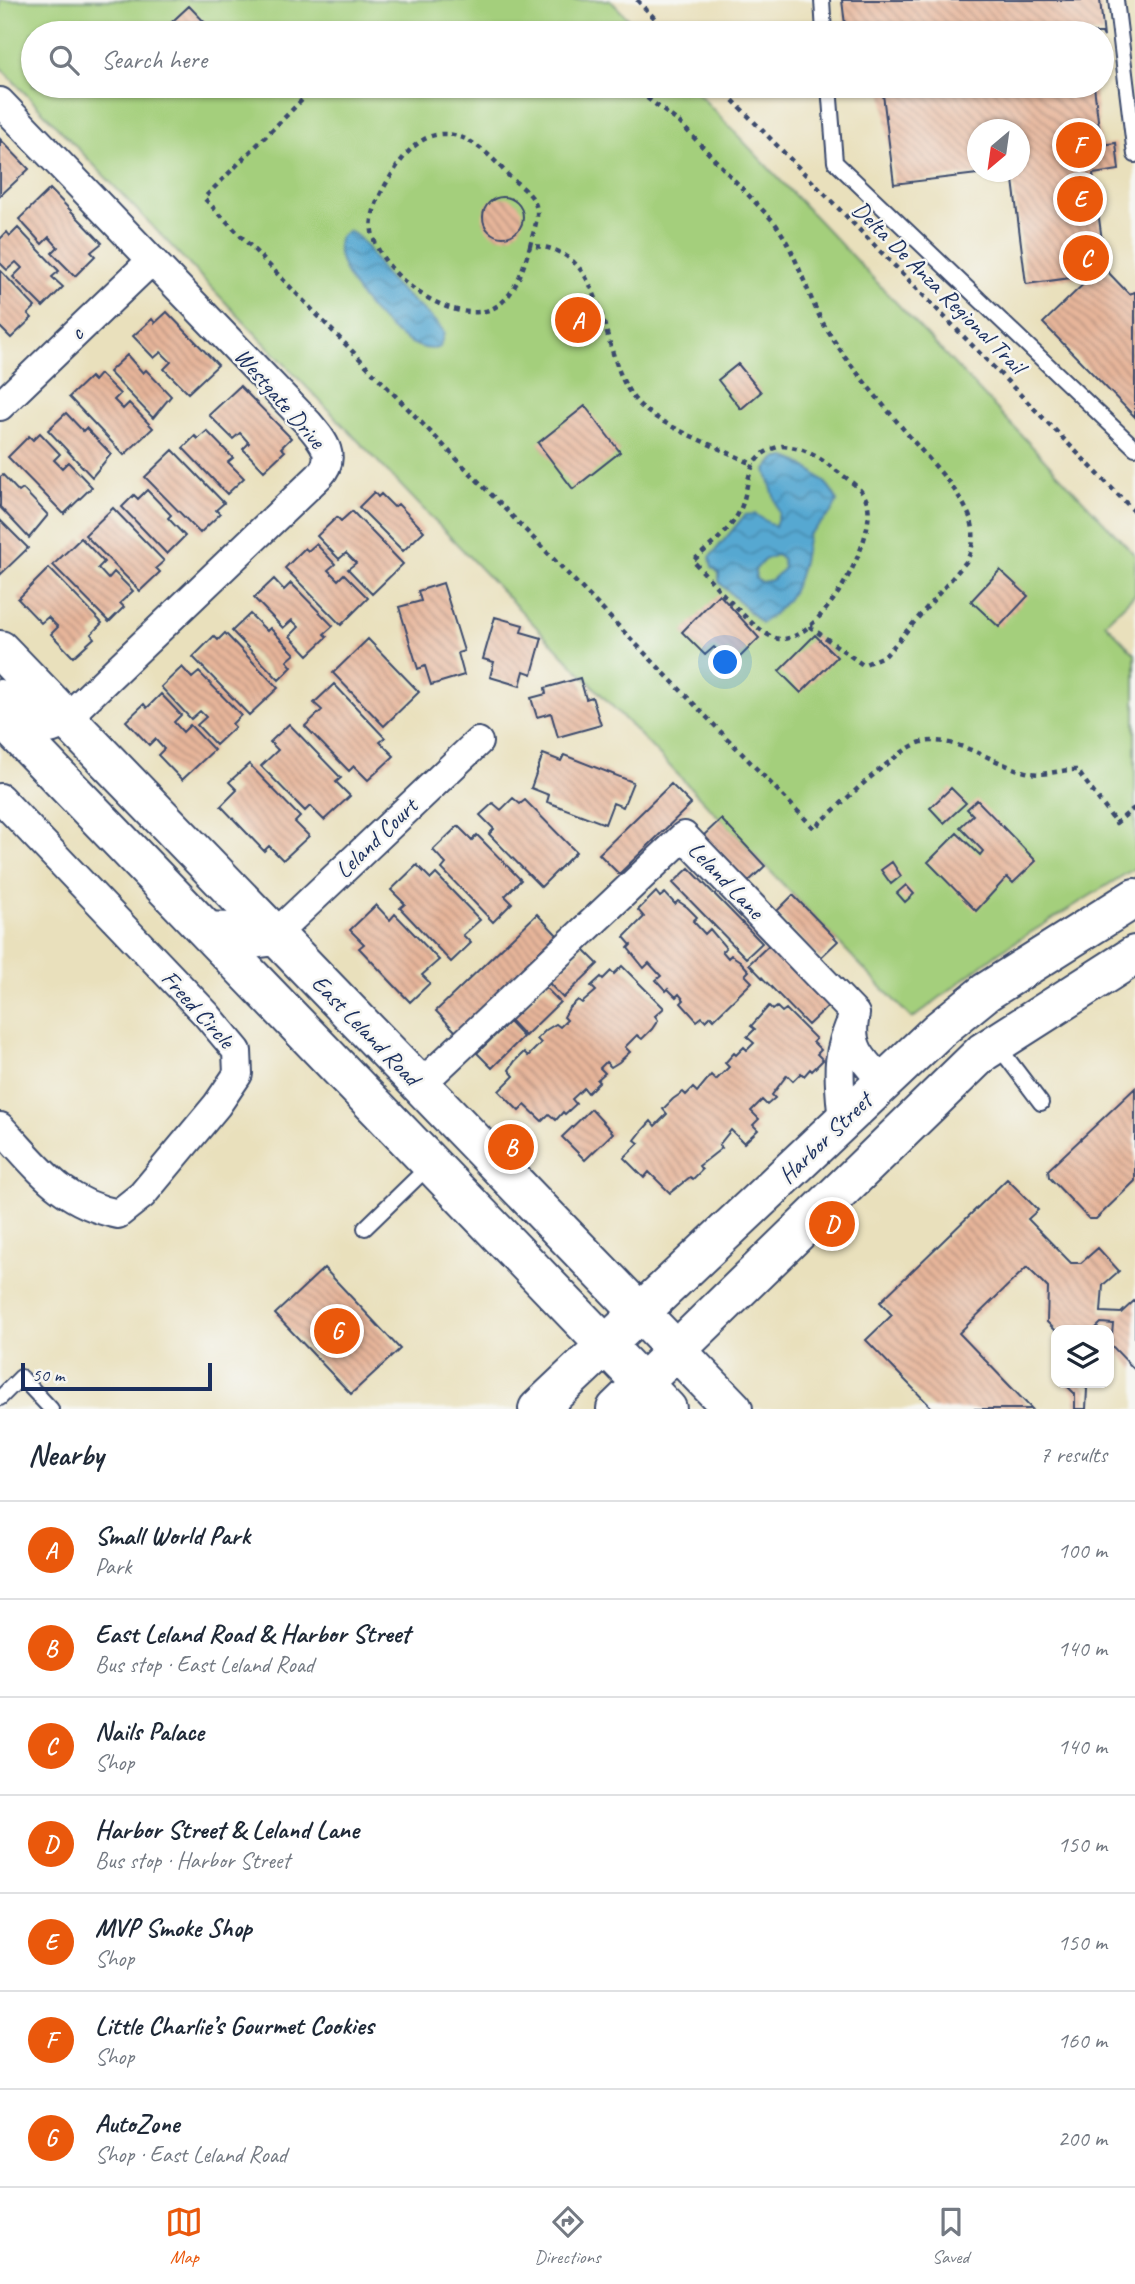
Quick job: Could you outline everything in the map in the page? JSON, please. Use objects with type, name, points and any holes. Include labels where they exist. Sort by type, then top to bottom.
[{"type":"main road","name":"East Leland Road","points":[[0,650],[733,1409]]},
{"type":"main road","name":"East Leland Road","points":[[0,716],[604,1345],[642,1401]]},
{"type":"main road","name":"Harbor Street","points":[[538,1409],[939,1030],[986,992],[1135,898]]},
{"type":"main road","name":"Harbor Street","points":[[642,1401],[677,1351],[929,1103],[996,1043],[1135,955]]},
{"type":"street","name":"Westgate Drive","points":[[0,102],[308,423],[325,444],[329,456],[326,467],[319,476],[66,718]]},
{"type":"street","name":"c","points":[[0,406],[152,260]]},
{"type":"street","points":[[0,694],[41,730],[53,729],[66,718]]},
{"type":"street","name":"Leland Court","points":[[275,934],[478,742]]},
{"type":"street","name":"Freed Circle","points":[[0,798],[206,1014],[237,1051],[238,1074],[217,1105],[142,1195],[118,1214],[88,1208],[57,1187],[0,1127]]},
{"type":"street","name":"Leland Lane","points":[[420,1085],[684,836],[855,1014]]},
{"type":"street","points":[[200,926],[233,927],[255,945],[262,944],[275,934]]},
{"type":"street","points":[[855,1014],[852,1033],[857,1052],[883,1082]]},
{"type":"street","points":[[843,1122],[839,1057],[842,1039],[855,1014]]},
{"type":"lane","points":[[822,0],[823,21]]},
{"type":"lane","points":[[1116,0],[1135,155]]},
{"type":"lane","points":[[829,98],[835,162],[1135,448]]},
{"type":"lane","points":[[996,1043],[1041,1103]]},
{"type":"lane","points":[[365,1228],[430,1165]]},
{"type":"lane","points":[[0,1398],[20,1377],[51,1409]]},
{"type":"path","points":[[637,0],[657,21]]},
{"type":"path","points":[[304,98],[204,198],[814,828],[897,758],[924,741],[953,746],[1026,772],[1051,774],[1077,770],[1116,824],[1133,809],[1135,812]]},
{"type":"path","points":[[649,98],[680,123],[774,222],[786,238],[805,289],[828,332],[875,396],[960,498],[973,523],[971,553],[966,562],[886,655],[863,665],[852,660],[809,626]]},
{"type":"path","name":"Delta De Anza Regional Trail","points":[[731,98],[1135,512]]},
{"type":"path","points":[[436,132],[449,133],[462,137],[490,156],[532,197],[537,216],[530,246],[516,283],[499,305],[475,313],[460,312],[429,299],[400,276],[378,250],[372,234],[372,221],[384,188],[414,144],[436,132]]},
{"type":"path","points":[[530,246],[554,248],[576,265],[601,311],[620,370],[637,402],[657,418],[754,466]]},
{"type":"path","points":[[799,447],[858,488],[869,506],[868,526],[860,555],[838,590],[809,626],[790,638],[771,637],[693,561],[738,515],[754,466],[762,455],[774,448],[799,447]]},
{"type":"green space","points":[[0,0],[610,0],[630,21],[21,21],[21,89],[0,67]]},
{"type":"green space","points":[[30,98],[702,98],[1135,555],[1135,594],[1105,623],[1135,654],[1135,868],[999,952],[912,1019]]},
{"type":"water","points":[[348,231],[364,243],[398,289],[438,324],[444,332],[440,347],[425,348],[407,341],[371,310],[344,270],[339,251],[340,237]]},
{"type":"water","points":[[786,457],[809,469],[830,488],[837,502],[832,512],[808,535],[800,573],[790,595],[783,605],[761,623],[719,582],[719,573],[712,567],[710,557],[745,515],[755,514],[775,527],[779,513],[766,470],[775,459]],"holes":[[[776,555],[782,558],[784,568],[772,580],[761,582],[756,579],[755,570],[764,560]]]},
{"type":"building","points":[[842,0],[1100,0],[1102,21],[845,21]]},
{"type":"building","points":[[189,6],[203,21],[173,21]]},
{"type":"building","points":[[883,98],[1095,98],[1101,145],[1116,143],[1119,170],[1093,174],[1106,270],[1129,294],[1135,292],[1135,417],[1043,323],[1093,275],[1026,284],[1013,182],[1030,182],[1030,119],[967,119],[967,175],[894,184]]},
{"type":"building","points":[[0,139],[29,169],[0,196]]},
{"type":"building","points":[[50,189],[102,243],[91,252],[95,256],[75,276],[52,253],[58,247],[49,237],[42,244],[19,219]]},
{"type":"building","points":[[503,197],[511,198],[517,203],[522,209],[522,225],[517,231],[511,236],[503,237],[495,236],[489,231],[484,225],[483,217],[484,209],[489,203],[495,198]]},
{"type":"building","points":[[18,228],[59,271],[52,277],[63,287],[43,307],[13,277],[22,268],[16,262],[7,270],[0,263],[0,239],[7,232],[10,236]]},
{"type":"building","points":[[0,270],[35,307],[28,314],[32,318],[11,338],[0,327]]},
{"type":"building","points":[[167,312],[218,365],[188,393],[164,369],[171,362],[161,352],[154,358],[133,336],[152,319],[155,323]]},
{"type":"building","points":[[127,355],[143,373],[146,370],[171,396],[153,418],[109,372]]},
{"type":"building","points":[[738,364],[761,392],[741,409],[718,380]]},
{"type":"building","points":[[100,374],[120,394],[114,400],[123,409],[129,403],[153,428],[124,455],[69,397],[90,377],[94,381]]},
{"type":"building","points":[[240,386],[291,438],[281,448],[285,451],[264,471],[243,449],[249,443],[240,433],[233,439],[209,415]]},
{"type":"building","points":[[585,406],[620,452],[573,489],[538,443]]},
{"type":"building","points":[[66,413],[83,431],[86,428],[111,454],[92,477],[48,430]]},
{"type":"building","points":[[207,431],[233,458],[228,462],[244,478],[227,494],[183,448],[195,436],[198,439]]},
{"type":"building","points":[[40,433],[60,454],[54,460],[62,468],[68,462],[92,487],[64,514],[8,457],[29,436],[33,440]]},
{"type":"building","points":[[173,450],[224,503],[216,510],[220,514],[200,533],[145,477]]},
{"type":"building","points":[[3,475],[19,492],[23,489],[48,515],[29,538],[0,507],[0,477]]},
{"type":"building","points":[[147,490],[171,515],[168,518],[185,536],[167,554],[122,507],[134,495],[138,499]]},
{"type":"building","points":[[374,492],[378,497],[381,494],[394,507],[398,504],[424,531],[403,551],[359,507]]},
{"type":"building","points":[[113,508],[164,561],[156,568],[160,572],[140,591],[85,535]]},
{"type":"building","points":[[352,511],[403,564],[372,594],[348,569],[356,563],[346,553],[339,559],[317,536],[337,517],[341,521]]},
{"type":"building","points":[[0,520],[28,548],[0,575]]},
{"type":"building","points":[[81,538],[104,562],[98,568],[108,579],[114,572],[133,591],[120,603],[124,607],[109,622],[53,565]]},
{"type":"building","points":[[316,544],[335,564],[328,570],[338,580],[344,574],[368,598],[341,625],[285,568],[305,548],[308,551]]},
{"type":"building","points":[[49,568],[102,623],[91,634],[94,638],[73,657],[51,634],[58,627],[48,617],[41,623],[18,599]]},
{"type":"building","points":[[1000,570],[1028,596],[999,627],[971,601]]},
{"type":"building","points":[[274,579],[284,590],[291,583],[333,626],[324,634],[327,637],[308,655],[290,636],[299,627],[292,620],[283,628],[254,598]]},
{"type":"building","points":[[443,583],[464,651],[458,653],[464,675],[431,685],[425,666],[418,669],[399,607],[421,601],[418,591]]},
{"type":"building","points":[[719,594],[759,638],[737,660],[728,650],[722,655],[714,647],[705,655],[682,632]]},
{"type":"building","points":[[250,614],[267,631],[270,628],[295,654],[287,661],[292,667],[279,680],[232,631]]},
{"type":"building","points":[[495,617],[523,625],[521,632],[542,638],[532,674],[524,671],[520,686],[490,677],[494,662],[483,659]]},
{"type":"building","points":[[225,633],[278,688],[249,715],[193,657],[214,636],[218,640]]},
{"type":"building","points":[[815,635],[837,657],[801,693],[779,671]]},
{"type":"building","points":[[368,639],[419,692],[384,726],[333,673]]},
{"type":"building","points":[[182,667],[192,678],[199,672],[241,715],[232,724],[235,727],[216,745],[197,725],[206,717],[200,711],[191,719],[161,687]]},
{"type":"building","points":[[580,678],[586,699],[592,697],[601,725],[558,737],[551,713],[537,717],[531,698],[546,694],[545,688]]},
{"type":"building","points":[[334,684],[385,738],[380,742],[394,756],[368,780],[354,766],[349,771],[305,726],[322,710],[314,703]]},
{"type":"building","points":[[161,694],[181,715],[174,722],[183,732],[190,725],[214,750],[182,780],[158,755],[164,749],[155,739],[149,745],[126,721],[144,704],[147,708]]},
{"type":"building","points":[[289,724],[341,778],[336,782],[350,796],[324,820],[310,806],[305,811],[261,766],[278,750],[270,742]]},
{"type":"building","points":[[543,754],[561,761],[564,755],[633,782],[623,807],[613,803],[605,824],[547,802],[549,795],[531,788]]},
{"type":"building","points":[[249,764],[300,817],[295,822],[309,836],[283,860],[269,846],[264,851],[221,806],[237,790],[229,782]]},
{"type":"building","points":[[671,784],[691,804],[619,874],[599,854]]},
{"type":"building","points":[[951,788],[966,803],[944,823],[930,808]]},
{"type":"building","points":[[513,798],[520,804],[525,800],[576,852],[541,887],[489,834],[494,829],[480,815],[493,803],[501,810]]},
{"type":"building","points":[[977,800],[1036,861],[1013,883],[1007,877],[976,911],[928,862],[957,833],[980,855],[983,851],[960,827],[973,815],[967,809]]},
{"type":"building","points":[[721,819],[765,866],[748,882],[703,836]]},
{"type":"building","points":[[458,826],[472,840],[477,835],[521,880],[505,896],[512,903],[493,922],[442,869],[446,864],[433,850]]},
{"type":"building","points":[[892,862],[901,876],[891,884],[881,870]]},
{"type":"building","points":[[417,865],[431,879],[436,874],[480,920],[463,935],[471,943],[451,962],[400,908],[405,904],[391,890]]},
{"type":"building","points":[[689,868],[762,943],[746,958],[673,883]]},
{"type":"building","points":[[906,885],[914,894],[905,902],[897,893]]},
{"type":"building","points":[[656,892],[660,897],[665,893],[675,904],[678,901],[687,907],[697,917],[693,921],[705,934],[710,929],[726,948],[722,951],[728,958],[731,955],[749,971],[745,975],[752,982],[714,1019],[711,1016],[706,1021],[702,1017],[697,1021],[681,1003],[684,1000],[679,994],[676,997],[668,989],[666,991],[656,980],[661,976],[649,963],[644,968],[628,948],[631,945],[624,937],[644,917],[638,910]]},
{"type":"building","points":[[793,895],[838,941],[820,958],[776,912]]},
{"type":"building","points":[[376,905],[390,920],[395,914],[439,960],[422,975],[430,983],[410,1002],[359,948],[364,944],[350,930]]},
{"type":"building","points":[[537,914],[557,935],[456,1032],[436,1011]]},
{"type":"building","points":[[769,945],[828,1006],[808,1025],[749,964]]},
{"type":"building","points":[[583,949],[598,964],[563,998],[548,982]]},
{"type":"building","points":[[622,966],[664,1008],[655,1016],[658,1020],[652,1029],[642,1039],[637,1035],[625,1047],[630,1052],[619,1062],[611,1067],[606,1062],[600,1068],[605,1073],[597,1080],[599,1082],[588,1093],[584,1088],[572,1099],[576,1104],[556,1120],[549,1114],[542,1121],[525,1105],[519,1111],[499,1091],[514,1076],[509,1070],[515,1061],[524,1052],[528,1056],[541,1043],[537,1039],[546,1030],[556,1024],[560,1027],[567,1020],[564,1017],[569,1008],[578,1000],[582,1003],[596,991],[591,986],[601,977],[603,979],[611,971],[614,974]]},
{"type":"building","points":[[545,987],[560,1002],[525,1036],[510,1020]]},
{"type":"building","points":[[769,1006],[773,1010],[777,1007],[782,1012],[786,1009],[816,1039],[813,1042],[821,1050],[817,1054],[823,1060],[812,1071],[810,1069],[804,1076],[801,1073],[793,1081],[787,1075],[772,1095],[775,1098],[767,1105],[762,1100],[751,1111],[759,1119],[753,1125],[758,1130],[744,1143],[731,1130],[719,1145],[722,1148],[699,1166],[702,1170],[693,1179],[690,1177],[670,1193],[649,1172],[644,1178],[624,1158],[639,1143],[635,1140],[651,1121],[655,1126],[667,1114],[663,1109],[673,1099],[683,1092],[686,1095],[693,1088],[697,1092],[711,1075],[716,1080],[729,1067],[725,1063],[734,1053],[736,1055],[744,1047],[747,1050],[754,1043],[747,1037],[755,1029],[751,1026]]},
{"type":"building","points":[[509,1022],[523,1037],[492,1068],[477,1053]]},
{"type":"building","points":[[1135,1088],[1135,1181],[1096,1219],[1089,1219],[1049,1177],[1048,1170]]},
{"type":"building","points":[[591,1109],[613,1133],[585,1160],[562,1137]]},
{"type":"building","points":[[1007,1179],[1038,1210],[1028,1219],[1071,1263],[1081,1263],[1098,1248],[1119,1271],[1103,1285],[1101,1312],[1121,1313],[1135,1300],[1135,1370],[1114,1348],[1113,1324],[1051,1326],[1047,1322],[1048,1288],[1027,1267],[959,1333],[1032,1409],[933,1409],[866,1340],[892,1315],[880,1302]]},
{"type":"building","points":[[324,1268],[400,1349],[351,1394],[275,1314]]},
{"type":"building","points":[[1069,1388],[1087,1389],[1086,1409],[1075,1409],[1075,1394]]},
{"type":"place","name":"Little Charlie’s Gourmet Cookies","points":[[1079,145]]},
{"type":"place","name":"MVP Smoke Shop","points":[[1080,199]]},
{"type":"place","name":"Nails Palace","points":[[1086,258]]},
{"type":"place","name":"Small World Park","points":[[578,320]]},
{"type":"place","name":"East Leland Road & Harbor Street","points":[[511,1147]]},
{"type":"place","name":"Harbor Street & Leland Lane","points":[[832,1224]]},
{"type":"place","name":"AutoZone","points":[[337,1331]]}]
